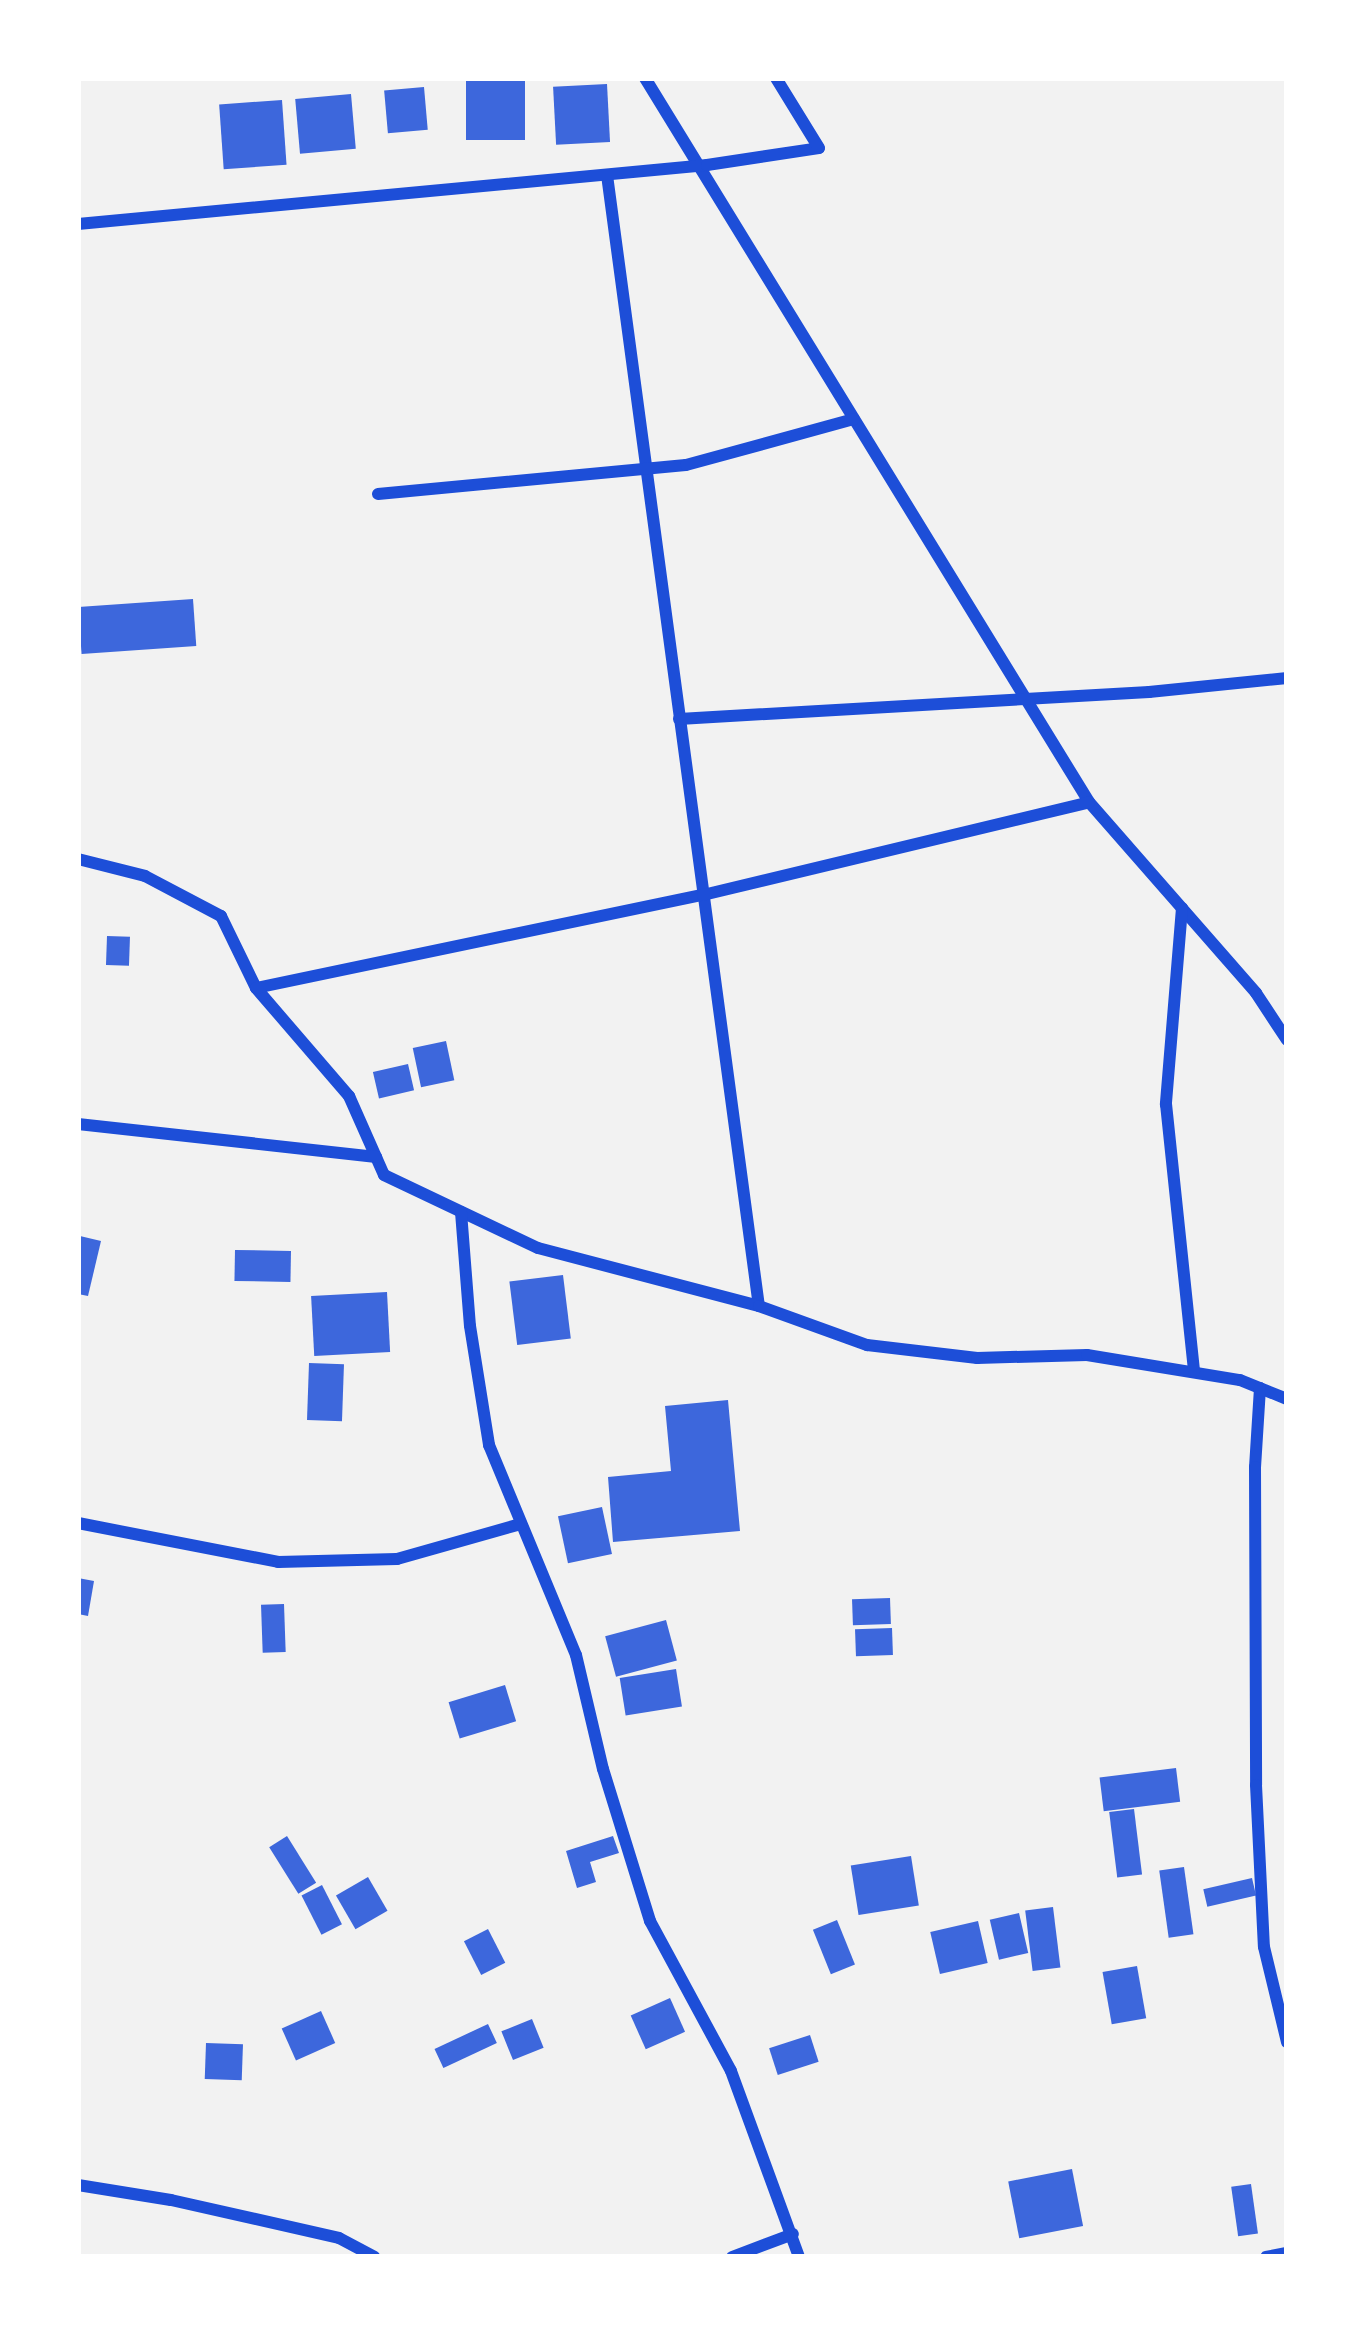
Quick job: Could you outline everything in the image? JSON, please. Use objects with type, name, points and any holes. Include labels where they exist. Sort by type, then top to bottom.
[{"type":"street","points":[[644,78],[1089,802],[1256,993],[1287,1040]]},
{"type":"street","points":[[78,224],[698,166],[819,148],[776,78]]},
{"type":"street","points":[[607,175],[759,1306]]},
{"type":"street","points":[[378,494],[686,465],[854,418]]},
{"type":"street","points":[[680,719],[1287,678]]},
{"type":"street","points":[[256,988],[703,895],[1089,802]]},
{"type":"street","points":[[78,859],[146,876],[221,916],[256,988],[350,1096],[384,1175],[538,1248],[655,1283],[759,1306],[867,1345],[977,1358],[1087,1355],[1193,1372],[1287,1399]]},
{"type":"street","points":[[1182,908],[1166,1104],[1193,1372]]},
{"type":"street","points":[[78,1124],[376,1157]]},
{"type":"street","points":[[461,1212],[470,1326],[489,1445],[576,1655],[603,1768],[650,1921],[731,2071],[799,2257]]},
{"type":"street","points":[[1260,1388],[1255,1467],[1256,1785],[1264,1947],[1287,2042]]},
{"type":"street","points":[[78,1523],[278,1562],[397,1559],[521,1524]]},
{"type":"street","points":[[78,2185],[318,2233],[374,2257]]},
{"type":"street","points":[[732,2257],[793,2234]]},
{"type":"street","points":[[1266,2257],[1287,2253]]},
{"type":"building","points":[[466,78],[525,78],[525,140],[466,140]]},
{"type":"building","points":[[607,84],[610,142],[556,145],[553,87]]},
{"type":"building","points":[[424,87],[428,130],[388,133],[384,90]]},
{"type":"building","points":[[351,94],[356,149],[300,154],[295,99]]},
{"type":"building","points":[[282,100],[287,165],[224,169],[219,104]]},
{"type":"building","points":[[193,599],[196,646],[82,654],[78,607]]},
{"type":"building","points":[[107,936],[130,937],[129,966],[106,965]]},
{"type":"building","points":[[446,1041],[454,1080],[421,1087],[413,1048]]},
{"type":"building","points":[[408,1064],[414,1090],[379,1098],[373,1072]]},
{"type":"building","points":[[80,1236],[101,1241],[88,1296],[78,1294]]},
{"type":"building","points":[[235,1250],[291,1251],[290,1282],[234,1281]]},
{"type":"building","points":[[563,1275],[571,1339],[517,1345],[509,1282]]},
{"type":"building","points":[[387,1292],[390,1352],[314,1356],[311,1296]]},
{"type":"building","points":[[309,1363],[344,1364],[342,1421],[307,1420]]},
{"type":"building","points":[[728,1400],[740,1531],[613,1542],[608,1477],[671,1471],[665,1406]]},
{"type":"building","points":[[602,1507],[612,1554],[568,1563],[558,1516]]},
{"type":"building","points":[[78,1578],[94,1581],[88,1616],[78,1614]]},
{"type":"building","points":[[890,1598],[891,1624],[853,1625],[852,1599]]},
{"type":"building","points":[[284,1604],[286,1652],[263,1653],[261,1605]]},
{"type":"building","points":[[666,1620],[677,1661],[616,1677],[605,1636]]},
{"type":"building","points":[[892,1628],[893,1655],[856,1656],[855,1629]]},
{"type":"building","points":[[676,1669],[682,1707],[626,1715],[620,1678]]},
{"type":"building","points":[[505,1685],[516,1721],[460,1739],[449,1702]]},
{"type":"building","points":[[1176,1768],[1180,1802],[1104,1811],[1100,1777]]},
{"type":"building","points":[[1134,1809],[1142,1875],[1117,1878],[1109,1812]]},
{"type":"building","points":[[287,1836],[316,1883],[298,1894],[269,1847]]},
{"type":"building","points":[[613,1836],[619,1853],[590,1862],[596,1882],[577,1888],[566,1851]]},
{"type":"building","points":[[911,1856],[919,1905],[859,1915],[851,1866]]},
{"type":"building","points":[[1184,1867],[1193,1934],[1169,1938],[1159,1870]]},
{"type":"building","points":[[368,1877],[388,1911],[355,1929],[336,1896]]},
{"type":"building","points":[[1252,1878],[1256,1896],[1207,1907],[1203,1889]]},
{"type":"building","points":[[322,1885],[342,1924],[321,1935],[302,1895]]},
{"type":"building","points":[[1053,1907],[1060,1968],[1033,1971],[1025,1910]]},
{"type":"building","points":[[1019,1913],[1028,1953],[999,1960],[990,1920]]},
{"type":"building","points":[[837,1920],[855,1965],[831,1974],[813,1930]]},
{"type":"building","points":[[978,1921],[988,1963],[940,1974],[930,1932]]},
{"type":"building","points":[[488,1929],[505,1963],[481,1975],[464,1941]]},
{"type":"building","points":[[1137,1966],[1146,2018],[1112,2024],[1103,1972]]},
{"type":"building","points":[[670,1998],[685,2032],[646,2049],[631,2015]]},
{"type":"building","points":[[321,2011],[335,2043],[296,2060],[282,2028]]},
{"type":"building","points":[[532,2019],[544,2048],[513,2060],[501,2031]]},
{"type":"building","points":[[488,2024],[497,2043],[443,2068],[435,2049]]},
{"type":"building","points":[[810,2035],[819,2062],[778,2075],[769,2048]]},
{"type":"building","points":[[206,2043],[243,2044],[242,2080],[205,2079]]},
{"type":"building","points":[[1072,2169],[1083,2226],[1019,2238],[1008,2181]]},
{"type":"building","points":[[1251,2184],[1258,2234],[1238,2236],[1231,2187]]}]
